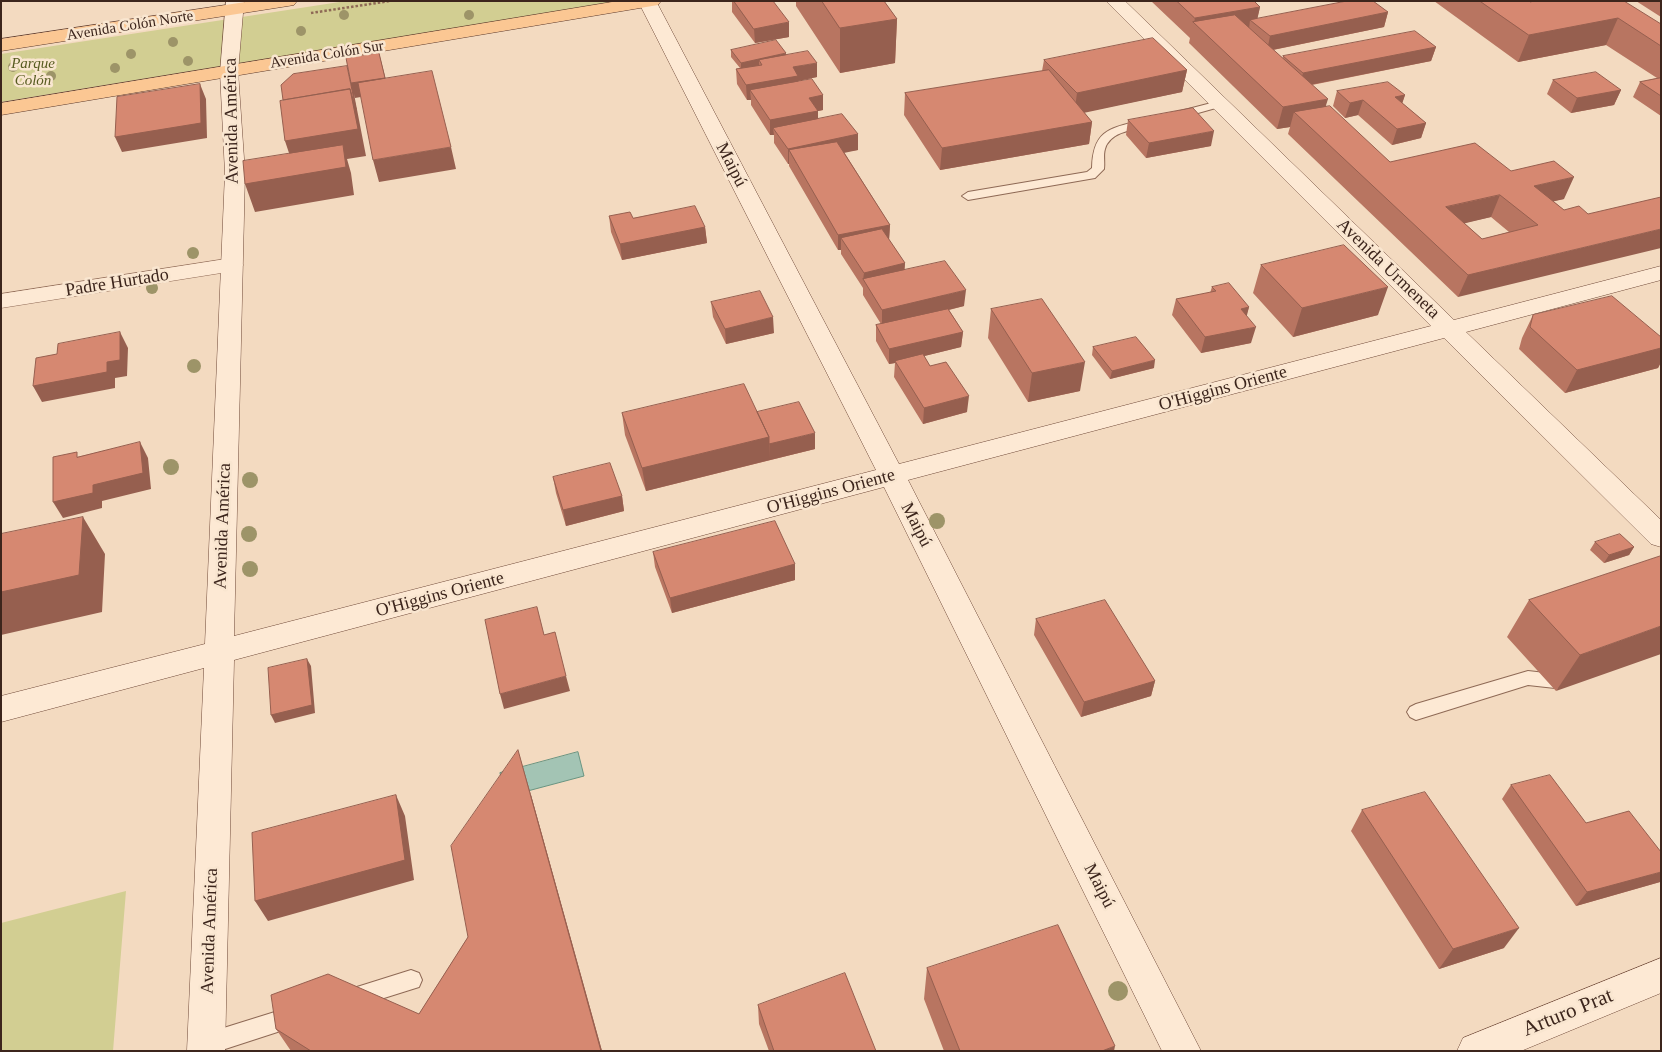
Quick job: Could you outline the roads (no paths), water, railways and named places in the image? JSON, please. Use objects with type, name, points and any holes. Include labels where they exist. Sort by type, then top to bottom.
[{"type":"main road","name":"Avenida Colón Norte","points":[[1,45],[235,5],[288,1]]},
{"type":"main road","name":"Avenida Colón Sur","points":[[1,110],[649,2]]},
{"type":"street","name":"Avenida Urmeneta","points":[[1115,1],[1661,537]]},
{"type":"street","name":"Maipú","points":[[649,2],[1182,1051]]},
{"type":"street","name":"Avenida América","points":[[206,1048],[235,173],[229,72],[235,5]]},
{"type":"street","name":"Padre Hurtado","points":[[1,301],[232,265]]},
{"type":"street","name":"O'Higgins Oriente","points":[[1,709],[1661,273]]},
{"type":"street","name":"Arturo Prat","points":[[1476,1051],[1661,975]]},
{"type":"lane","points":[[968,196],[1091,174],[1098,170],[1098,153],[1101,143],[1110,133],[1219,104]]},
{"type":"lane","points":[[1416,712],[1528,678],[1555,681],[1582,672]]},
{"type":"lane","points":[[206,1048],[411,980]]},
{"type":"park label","name":"Parque Colón","points":[[33,72]]}]
